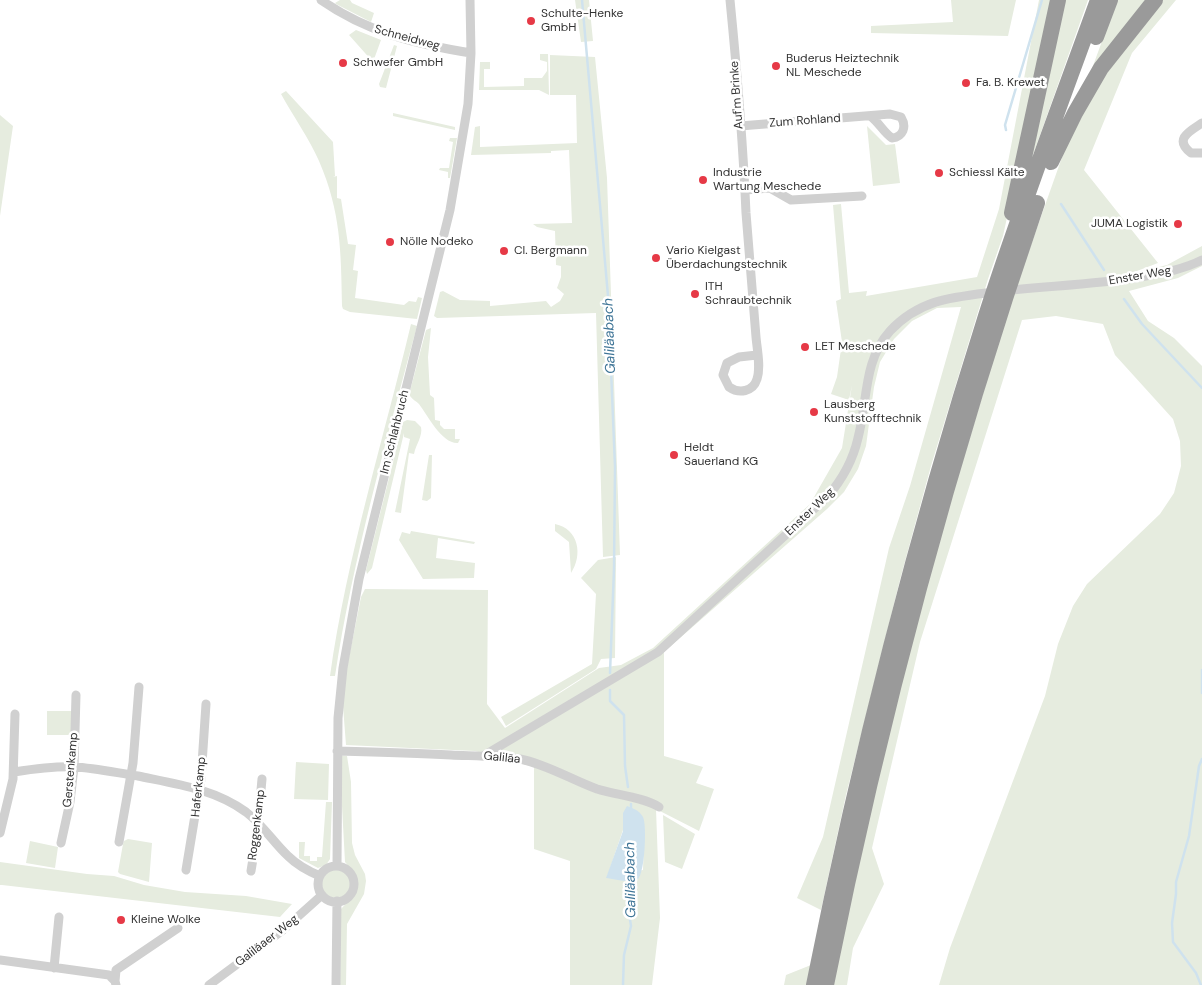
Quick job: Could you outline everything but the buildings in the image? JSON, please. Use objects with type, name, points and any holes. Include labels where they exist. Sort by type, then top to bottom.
[{"type":"highway","points":[[1006,274],[1058,0]]},
{"type":"highway","points":[[814,985],[832,893],[877,697],[938,470],[992,317],[1098,0]]},
{"type":"highway","points":[[1006,274],[1051,162],[1110,0]]},
{"type":"highway","points":[[1051,162],[1100,68],[1155,0]]},
{"type":"highway","points":[[826,985],[844,896],[889,700],[992,317]]},
{"type":"street","name":"Schneidweg","points":[[321,0],[368,27],[384,33],[429,45],[471,52]]},
{"type":"street","name":"Im Schlahbruch","points":[[336,866],[340,692],[354,605],[398,418],[448,223],[464,131],[471,52],[470,0]]},
{"type":"street","name":"Auf'm Brinke","points":[[730,0],[745,190],[757,355],[758,378],[754,386],[746,391],[741,392],[729,387],[723,375],[727,363],[739,356],[757,355]]},
{"type":"street","name":"Zum Rohland","points":[[740,126],[870,116]]},
{"type":"street","points":[[1202,123],[1186,134],[1183,142],[1191,153],[1202,153]]},
{"type":"street","points":[[745,190],[770,188],[791,200],[862,196]]},
{"type":"street","name":"Enster Weg","points":[[483,756],[658,652],[827,497],[841,479],[854,451],[861,426],[867,380],[876,351],[890,331],[909,314],[924,306],[947,298],[1024,289],[1113,282],[1171,272],[1202,260]]},
{"type":"street","points":[[119,842],[131,775],[139,687]]},
{"type":"street","name":"Gerstenkamp","points":[[61,844],[70,802],[74,767],[76,695]]},
{"type":"street","name":"Haferkamp","points":[[186,870],[200,788],[206,704]]},
{"type":"street","points":[[0,833],[6,815],[14,772],[14,714]]},
{"type":"street","name":"Galiläa","points":[[338,751],[519,759],[539,764],[556,773],[596,788],[648,802],[659,808]]},
{"type":"street","points":[[14,772],[54,767],[74,767],[200,788],[233,804],[258,822],[291,859],[320,876]]},
{"type":"street","name":"Roggenkamp","points":[[251,872],[262,779]]},
{"type":"street","points":[[336,866],[344,868],[351,873],[354,885],[349,896],[337,901],[329,900],[322,895],[318,886],[320,876],[327,868],[336,866]]},
{"type":"street","name":"Galiläaer Weg","points":[[209,985],[283,930],[322,895]]},
{"type":"street","points":[[336,985],[337,901]]},
{"type":"street","points":[[54,968],[59,917]]},
{"type":"street","points":[[115,983],[116,970],[178,928]]},
{"type":"street","points":[[0,960],[109,975],[115,983]]},
{"type":"shaded area","points":[[340,0],[350,0],[352,3],[374,13],[371,22],[335,3]]},
{"type":"shaded area","points":[[575,0],[589,0],[593,41],[581,42]]},
{"type":"shaded area","points":[[951,0],[1016,0],[1008,36],[871,33],[871,26],[953,22]]},
{"type":"shaded area","points":[[1039,0],[1054,0],[1003,236],[931,466],[901,576],[846,795],[821,910],[797,898],[823,837],[889,548],[910,486],[961,307],[937,308],[912,321],[894,339],[880,362],[874,387],[866,446],[858,469],[844,492],[664,652],[664,756],[703,767],[696,783],[714,789],[699,831],[656,809],[660,918],[652,985],[570,985],[570,861],[534,849],[534,767],[475,751],[346,745],[342,693],[361,597],[365,589],[488,590],[487,704],[505,728],[599,668],[621,665],[653,648],[810,504],[842,448],[852,385],[849,400],[831,394],[837,377],[842,342],[836,301],[841,299],[833,205],[841,204],[849,293],[867,291],[866,296],[977,277],[999,209]],"holes":[[[623,813],[644,839],[643,870],[607,877],[623,830]]]},
{"type":"shaded area","points":[[1061,0],[1088,0],[1028,169]]},
{"type":"shaded area","points":[[1117,0],[1150,0],[1086,85]]},
{"type":"shaded area","points":[[1162,0],[1176,0],[1132,53],[1084,170],[1158,263],[1129,274],[1167,265],[1202,246],[1202,266],[1178,278],[1129,291],[1148,321],[1174,338],[1202,366],[1202,985],[939,985],[950,948],[1045,696],[1058,644],[1073,606],[1087,584],[1160,514],[1174,493],[1181,466],[1180,441],[1173,419],[1115,355],[1103,324],[1056,316],[1022,320],[920,642],[872,848],[884,884],[853,948],[847,985],[832,985],[909,640],[1009,307],[1066,146],[1096,87]]},
{"type":"shaded area","points":[[356,30],[381,40],[373,62],[349,35]]},
{"type":"shaded area","points":[[394,45],[397,46],[386,88],[380,87],[379,84]]},
{"type":"shaded area","points":[[540,54],[548,54],[549,95],[539,90],[479,90],[480,62],[490,62],[490,69],[484,69],[484,87],[524,86],[524,78],[542,78],[547,71],[547,62],[540,60]]},
{"type":"shaded area","points":[[550,55],[595,57],[607,178],[620,555],[603,557],[596,313],[437,318],[434,316],[440,292],[443,291],[460,300],[490,301],[490,306],[546,301],[551,307],[560,301],[564,294],[557,288],[561,277],[561,266],[556,265],[555,231],[537,227],[533,224],[572,223],[569,150],[551,151],[551,153],[471,155],[475,127],[480,126],[480,147],[577,143],[576,95],[550,95]]},
{"type":"shaded area","points":[[286,91],[333,142],[335,176],[333,177],[337,176],[337,198],[341,199],[348,244],[356,245],[353,270],[358,271],[355,298],[404,305],[409,301],[416,302],[418,297],[422,298],[417,319],[350,312],[343,309],[340,249],[332,197],[315,152],[281,94]]},
{"type":"shaded area","points":[[393,113],[455,127],[455,130],[393,116]]},
{"type":"shaded area","points":[[0,115],[13,126],[0,216]]},
{"type":"shaded area","points":[[867,126],[886,145],[895,144],[900,183],[873,186]]},
{"type":"shaded area","points":[[450,138],[457,138],[450,178],[448,178],[448,172],[439,170],[440,168],[449,168],[453,142],[449,141]]},
{"type":"shaded area","points":[[411,324],[417,326],[361,544],[342,632],[335,676],[330,676],[337,631],[366,499]]},
{"type":"shaded area","points":[[431,328],[428,357],[430,395],[434,398],[435,420],[440,421],[440,425],[444,429],[455,429],[455,439],[460,439],[458,443],[446,439],[419,404],[410,396],[426,330]]},
{"type":"shaded area","points":[[407,420],[415,421],[421,427],[421,430],[414,454],[409,453],[401,513],[395,512],[410,439],[404,437],[404,433],[372,568],[367,574],[366,570],[403,422]]},
{"type":"shaded area","points":[[429,455],[432,455],[431,498],[427,501],[422,500]]},
{"type":"shaded area","points":[[555,524],[569,531],[574,537],[578,551],[575,566],[571,573],[569,542],[555,531]]},
{"type":"shaded area","points":[[411,531],[475,542],[474,544],[438,538],[436,558],[475,563],[474,578],[423,579],[399,540],[402,532],[410,534]]},
{"type":"shaded area","points":[[616,557],[615,658],[601,659],[596,669],[506,726],[501,717],[592,664],[596,594],[581,578],[598,560]]},
{"type":"shaded area","points":[[47,711],[74,711],[73,735],[47,735]]},
{"type":"shaded area","points":[[342,756],[347,756],[351,782],[352,843],[366,881],[364,894],[347,924],[346,985],[340,985],[341,909],[353,896],[358,883],[355,874],[345,862]]},
{"type":"shaded area","points":[[296,762],[329,764],[328,800],[294,799]]},
{"type":"shaded area","points":[[326,802],[332,802],[330,859],[326,865],[318,868],[299,858],[299,842],[305,842],[304,856],[310,856],[310,861],[317,861],[317,857],[322,857]]},
{"type":"shaded area","points":[[663,815],[695,834],[682,869],[665,862]]},
{"type":"shaded area","points":[[128,839],[152,843],[149,882],[118,872],[123,844]]},
{"type":"shaded area","points":[[30,841],[58,847],[55,868],[26,863]]},
{"type":"shaded area","points":[[0,862],[114,876],[144,885],[185,892],[246,896],[292,904],[280,917],[0,885]]},
{"type":"shaded area","points":[[336,870],[346,874],[350,884],[346,894],[336,898],[326,894],[322,884],[326,874]]},
{"type":"shaded area","points":[[811,965],[807,985],[784,985],[786,975]]},
{"type":"water","points":[[627,806],[636,810],[643,817],[645,848],[638,879],[622,881],[606,878],[623,831],[623,813]]},
{"type":"waterway","name":"Galiläabach","points":[[582,0],[608,296],[615,467],[610,673]]},
{"type":"waterway","points":[[1006,130],[1005,125],[1042,0]]},
{"type":"waterway","points":[[1061,204],[1104,270]]},
{"type":"waterway","points":[[1124,299],[1142,324],[1202,388]]},
{"type":"waterway","points":[[1202,670],[1202,693]]},
{"type":"waterway","name":"Galiläabach","points":[[610,690],[610,701],[624,715],[625,766],[628,787]]},
{"type":"waterway","points":[[1201,985],[1196,973],[1173,942],[1172,923],[1176,882],[1189,836],[1199,766],[1202,759]]},
{"type":"waterway","name":"Galiläabach","points":[[631,804],[631,810]]},
{"type":"waterway","name":"Galiläabach","points":[[623,985],[624,955],[631,926],[628,907],[629,878]]},
{"type":"place","name":"Schulte-Henke GmbH","points":[[531,21]]},
{"type":"place","name":"Schwefer GmbH","points":[[343,63]]},
{"type":"place","name":"Buderus Heiztechnik NL Meschede","points":[[776,66]]},
{"type":"place","name":"Fa. B. Krewet","points":[[966,83]]},
{"type":"place","name":"Schiessl Kälte","points":[[939,173]]},
{"type":"place","name":"Industrie Wartung Meschede","points":[[703,180]]},
{"type":"place","name":"JUMA Logistik","points":[[1178,224]]},
{"type":"place","name":"Nölle Nodeko","points":[[390,242]]},
{"type":"place","name":"Cl. Bergmann","points":[[504,251]]},
{"type":"place","name":"Vario Kielgast Überdachungstechnik","points":[[656,258]]},
{"type":"place","name":"ITH Schraubtechnik","points":[[695,294]]},
{"type":"place","name":"LET Meschede","points":[[805,347]]},
{"type":"place","name":"Lausberg Kunststofftechnik","points":[[814,412]]},
{"type":"place","name":"Heldt Sauerland KG","points":[[674,455]]},
{"type":"place","name":"Kleine Wolke","points":[[121,920]]}]
